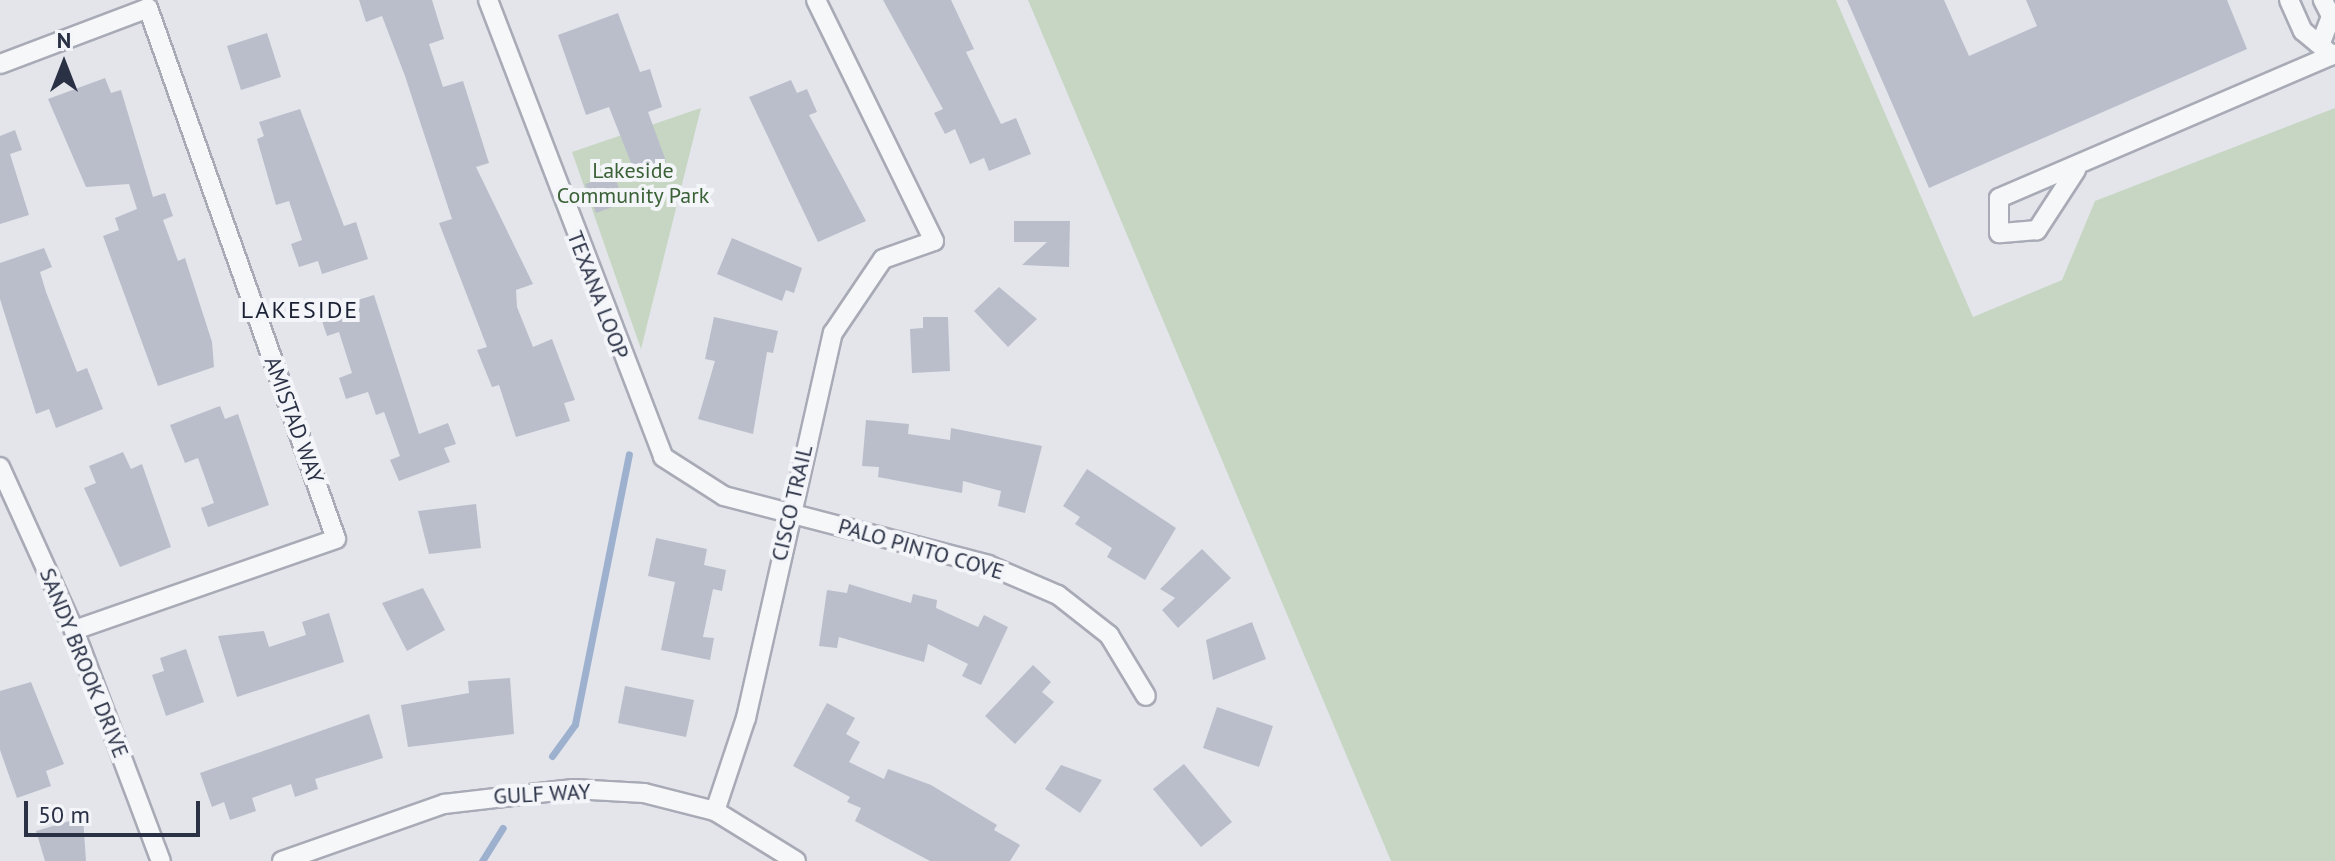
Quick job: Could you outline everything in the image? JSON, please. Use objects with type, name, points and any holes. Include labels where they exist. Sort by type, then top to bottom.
[{"type":"street","name":"TEXANA LOOP","points":[[488,0],[663,457],[724,496],[789,514]]},
{"type":"street","name":"CISCO TRAIL","points":[[715,811],[746,718],[789,514],[843,311],[883,259],[934,241],[816,0]]},
{"type":"street","points":[[2289,0],[2303,31],[2330,49]]},
{"type":"street","points":[[2323,0],[2331,16],[2330,49]]},
{"type":"street","name":"AMISTAD WAY","points":[[0,64],[148,8],[336,539],[74,630]]},
{"type":"street","points":[[2076,170],[2037,230],[1999,233],[1999,198],[2076,170],[2330,49]]},
{"type":"street","name":"SANDY BROOK DRIVE","points":[[0,467],[74,630],[161,861]]},
{"type":"street","name":"PALO PINTO COVE","points":[[789,514],[988,565],[1058,595],[1109,635],[1146,696]]},
{"type":"street","name":"GULF WAY","points":[[282,861],[444,804],[508,793],[644,793],[715,811],[796,861]]},
{"type":"green space","points":[[1028,0],[1836,0],[1973,317],[2062,280],[2095,201],[2335,108],[2335,861],[1391,861]]},
{"type":"green space","name":"Lakeside Community Park","points":[[701,108],[641,349],[572,152]]},
{"type":"building","points":[[359,0],[432,0],[444,39],[429,44],[443,87],[463,81],[489,163],[476,167],[533,284],[516,290],[517,307],[533,347],[552,339],[575,400],[564,403],[570,421],[516,437],[499,385],[492,387],[477,350],[487,347],[439,223],[452,219],[405,76],[382,16],[366,22]]},
{"type":"building","points":[[883,0],[951,0],[974,49],[966,52],[1001,124],[1016,118],[1031,154],[989,171],[984,158],[970,164],[955,129],[945,134],[934,113],[943,109]]},
{"type":"building","points":[[1847,0],[1944,0],[1969,56],[2037,26],[2026,0],[2227,0],[2247,49],[1929,188]]},
{"type":"building","points":[[618,13],[640,72],[650,69],[662,107],[648,112],[666,161],[635,173],[609,107],[586,115],[558,35]]},
{"type":"building","points":[[267,33],[281,77],[241,90],[227,46]]},
{"type":"building","points":[[105,78],[111,93],[121,90],[153,197],[165,193],[173,216],[163,220],[178,261],[185,258],[212,342],[214,367],[158,386],[103,236],[119,230],[115,218],[137,209],[129,184],[86,187],[48,99]]},
{"type":"building","points":[[791,80],[797,93],[807,89],[817,112],[809,115],[866,221],[818,242],[749,97]]},
{"type":"building","points":[[300,109],[344,226],[356,222],[368,259],[322,274],[318,261],[299,267],[291,244],[302,240],[289,201],[276,205],[257,139],[264,136],[259,122]]},
{"type":"building","points":[[15,130],[22,150],[10,154],[29,215],[0,224],[0,136]]},
{"type":"building","points":[[614,175],[624,203],[596,213],[585,184]]},
{"type":"building","points":[[1014,221],[1070,221],[1069,267],[1022,265],[1047,242],[1014,242]]},
{"type":"building","points":[[732,238],[802,268],[794,293],[786,290],[782,301],[717,274]]},
{"type":"building","points":[[44,248],[52,267],[40,272],[46,292],[77,372],[87,368],[103,409],[56,428],[49,409],[36,414],[0,299],[0,263]]},
{"type":"building","points":[[999,287],[1037,319],[1008,347],[974,311]]},
{"type":"building","points":[[374,295],[419,434],[448,423],[456,444],[444,448],[450,462],[399,481],[390,460],[400,456],[384,412],[376,415],[368,392],[346,399],[339,378],[352,373],[339,332],[327,336],[319,312]]},
{"type":"building","points":[[714,317],[778,331],[773,353],[767,352],[753,434],[698,419],[715,361],[705,359]]},
{"type":"building","points":[[923,317],[948,317],[950,371],[912,373],[910,329],[923,328]]},
{"type":"building","points":[[220,406],[225,419],[238,414],[269,505],[208,527],[201,508],[214,503],[198,458],[185,463],[170,425]]},
{"type":"building","points":[[866,420],[909,424],[908,434],[950,440],[951,428],[1042,446],[1025,513],[998,506],[1001,491],[963,481],[962,493],[878,477],[879,467],[862,466]]},
{"type":"building","points":[[123,452],[131,469],[142,464],[171,547],[120,567],[84,488],[96,483],[89,466]]},
{"type":"building","points":[[1087,469],[1176,528],[1145,580],[1107,557],[1112,548],[1075,524],[1080,517],[1063,506]]},
{"type":"building","points":[[476,504],[481,548],[429,554],[418,511]]},
{"type":"building","points":[[656,538],[707,549],[704,565],[726,570],[722,591],[713,589],[703,637],[714,638],[710,660],[661,650],[675,582],[648,576]]},
{"type":"building","points":[[1202,549],[1231,578],[1178,628],[1162,610],[1175,598],[1160,589]]},
{"type":"building","points":[[849,584],[911,603],[913,594],[937,600],[936,608],[978,627],[984,615],[1008,627],[981,685],[962,676],[968,664],[928,644],[924,662],[839,637],[837,648],[819,646],[827,590],[847,593]]},
{"type":"building","points":[[423,588],[445,630],[407,651],[382,603]]},
{"type":"building","points":[[329,613],[344,662],[237,697],[218,636],[264,631],[269,647],[306,635],[302,622]]},
{"type":"building","points":[[1252,622],[1266,659],[1213,680],[1206,640]]},
{"type":"building","points":[[186,649],[204,702],[166,716],[152,675],[164,671],[160,658]]},
{"type":"building","points":[[1033,665],[1051,682],[1042,692],[1054,702],[1015,744],[985,716]]},
{"type":"building","points":[[510,678],[514,734],[408,747],[401,705],[469,693],[468,681]]},
{"type":"building","points":[[31,682],[64,764],[46,771],[51,786],[17,798],[0,750],[0,691]]},
{"type":"building","points":[[625,686],[694,700],[686,737],[618,723]]},
{"type":"building","points":[[827,703],[855,718],[846,734],[860,742],[849,762],[884,779],[888,769],[931,785],[997,825],[994,830],[1020,845],[1010,861],[930,861],[855,821],[861,808],[847,802],[850,797],[793,766]]},
{"type":"building","points":[[1217,707],[1273,726],[1259,767],[1203,748]]},
{"type":"building","points":[[369,714],[383,758],[315,779],[318,789],[295,797],[291,784],[252,798],[256,811],[230,820],[224,802],[212,807],[200,773]]},
{"type":"building","points":[[1184,764],[1232,822],[1201,847],[1153,789]]},
{"type":"building","points":[[1061,765],[1102,780],[1080,813],[1045,789]]},
{"type":"building","points":[[83,817],[86,861],[45,861],[36,831]]},
{"type":"waterway","points":[[552,756],[575,724],[629,454]]},
{"type":"waterway","points":[[482,861],[503,828]]},
{"type":"district","name":"LAKESIDE","points":[[300,310]]}]
